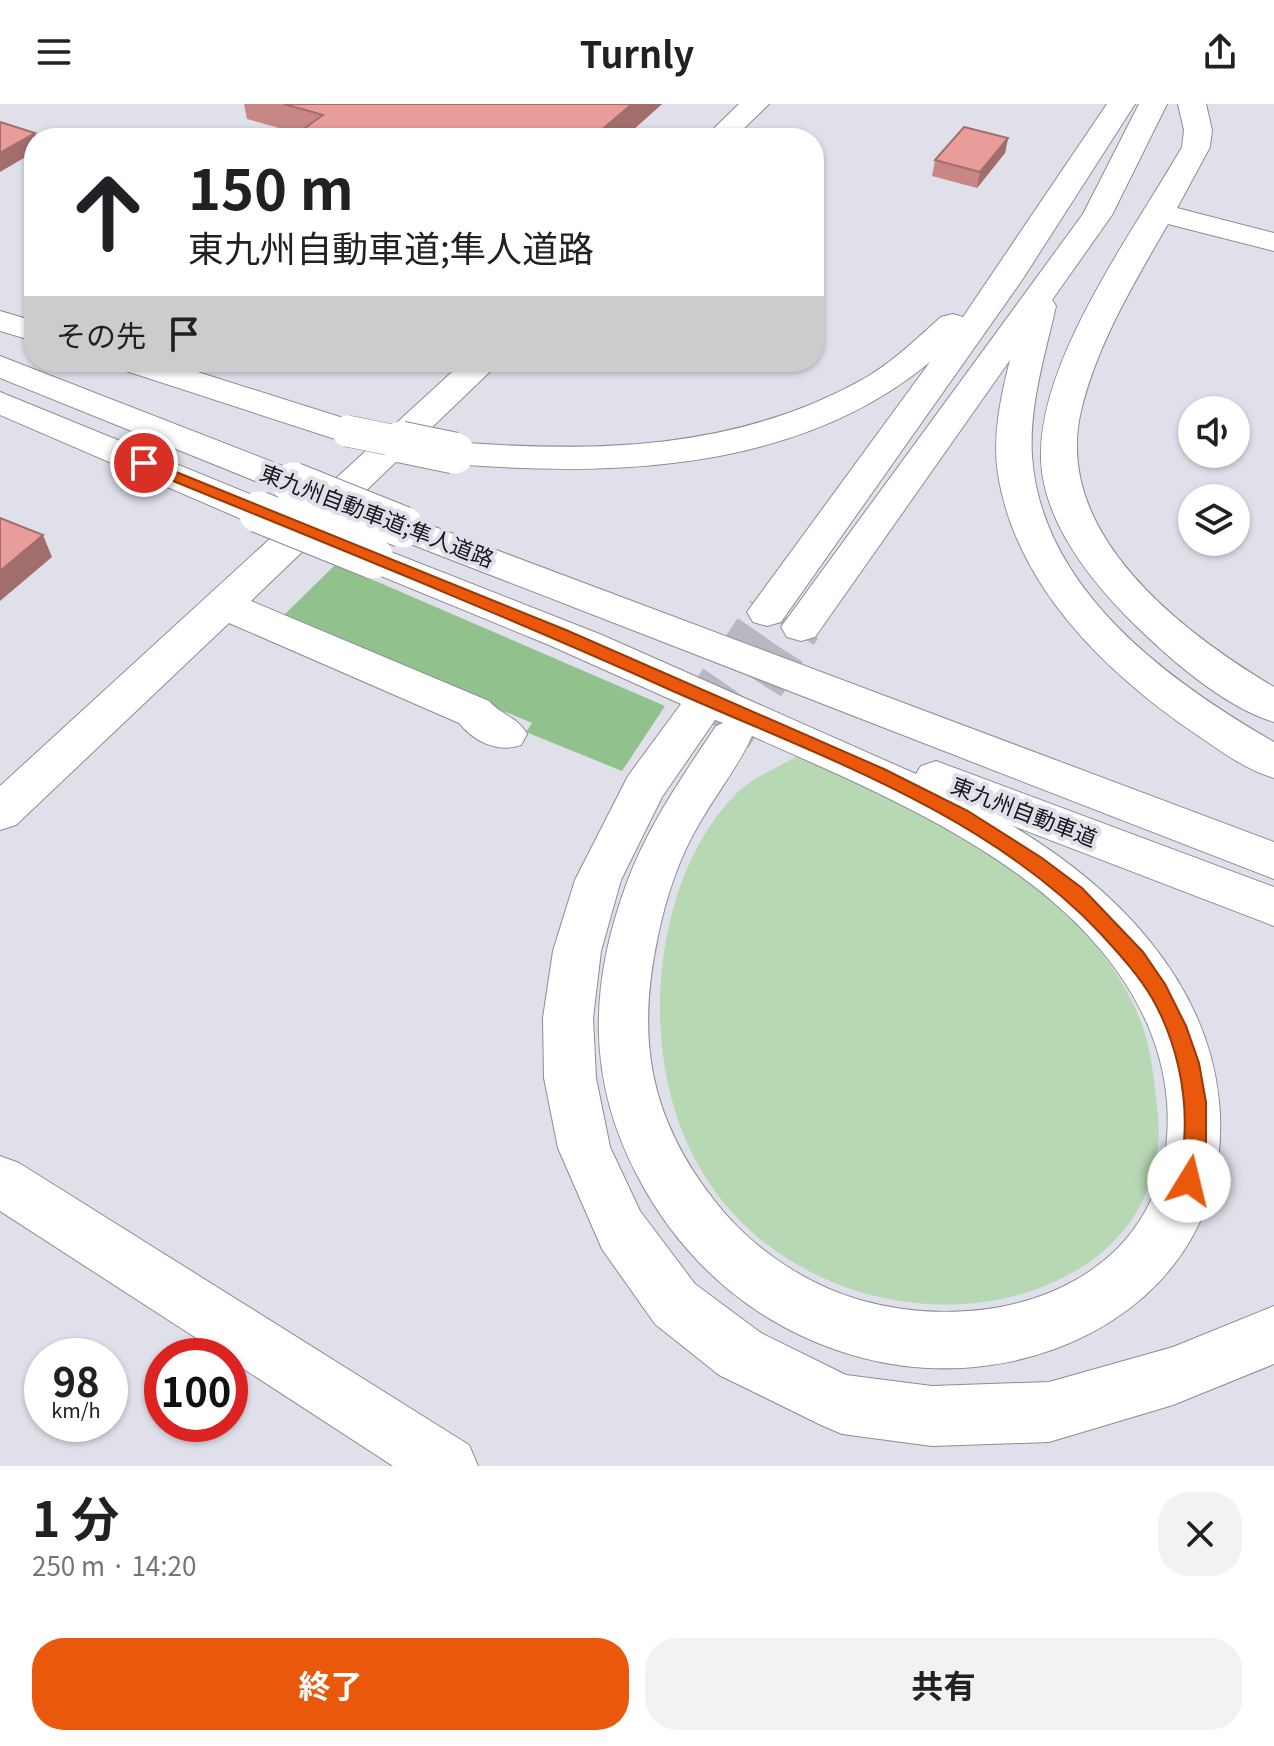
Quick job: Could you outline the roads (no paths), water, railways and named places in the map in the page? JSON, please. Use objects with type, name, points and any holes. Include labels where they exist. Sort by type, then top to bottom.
[{"type":"main road","points":[[729,128],[755,104]]},
{"type":"main road","points":[[767,612],[1006,280],[1121,104]]},
{"type":"main road","points":[[801,627],[1097,215],[1153,104]]},
{"type":"main road","points":[[1192,104],[1198,130],[1196,147],[1093,335],[1069,397],[1060,438],[1064,484],[1083,533],[1119,584],[1142,609],[1200,659],[1274,707]]},
{"type":"main road","points":[[1158,212],[1274,242]]},
{"type":"main road","points":[[163,372],[347,431],[454,453],[558,460],[611,459],[712,446],[760,435],[816,415],[878,384],[908,364],[1006,280]]},
{"type":"main road","points":[[1044,288],[1016,412],[1016,473],[1027,515],[1043,551],[1080,607],[1139,670],[1192,713],[1274,762]]},
{"type":"main road","points":[[0,321],[24,328]]},
{"type":"main road","name":"東九州自動車道;隼人道路","points":[[0,366],[755,663]]},
{"type":"main road","points":[[0,813],[472,372]]},
{"type":"main road","name":"東九州自動車道;隼人道路","points":[[0,402],[259,512],[561,634],[720,717]]},
{"type":"main road","points":[[224,605],[474,712],[485,725],[506,734]]},
{"type":"main road","points":[[561,634],[877,774],[961,816],[1035,863],[1075,894],[1136,958],[1158,990],[1176,1026],[1189,1063],[1195,1102],[1195,1142],[1189,1181],[1174,1217],[1151,1253],[1118,1284],[1080,1310],[1035,1329],[986,1339],[934,1341],[882,1334],[832,1319],[784,1297],[740,1268],[704,1234],[658,1167],[631,1096],[624,1062],[623,1017],[628,974],[642,907],[659,858],[720,717]]},
{"type":"main road","name":"東九州自動車道","points":[[755,663],[1274,861]]},
{"type":"main road","points":[[720,717],[644,788],[598,880],[577,951],[568,1018],[570,1078],[584,1148],[621,1230],[675,1304],[740,1354],[842,1404],[932,1416],[1049,1412],[1173,1376],[1274,1335]]},
{"type":"main road","name":"東九州自動車道","points":[[720,717],[1274,907]]},
{"type":"main road","points":[[0,1181],[448,1466]]},
{"type":"tunnel","points":[[697,714],[767,612]]},
{"type":"tunnel","points":[[731,737],[801,627]]}]
